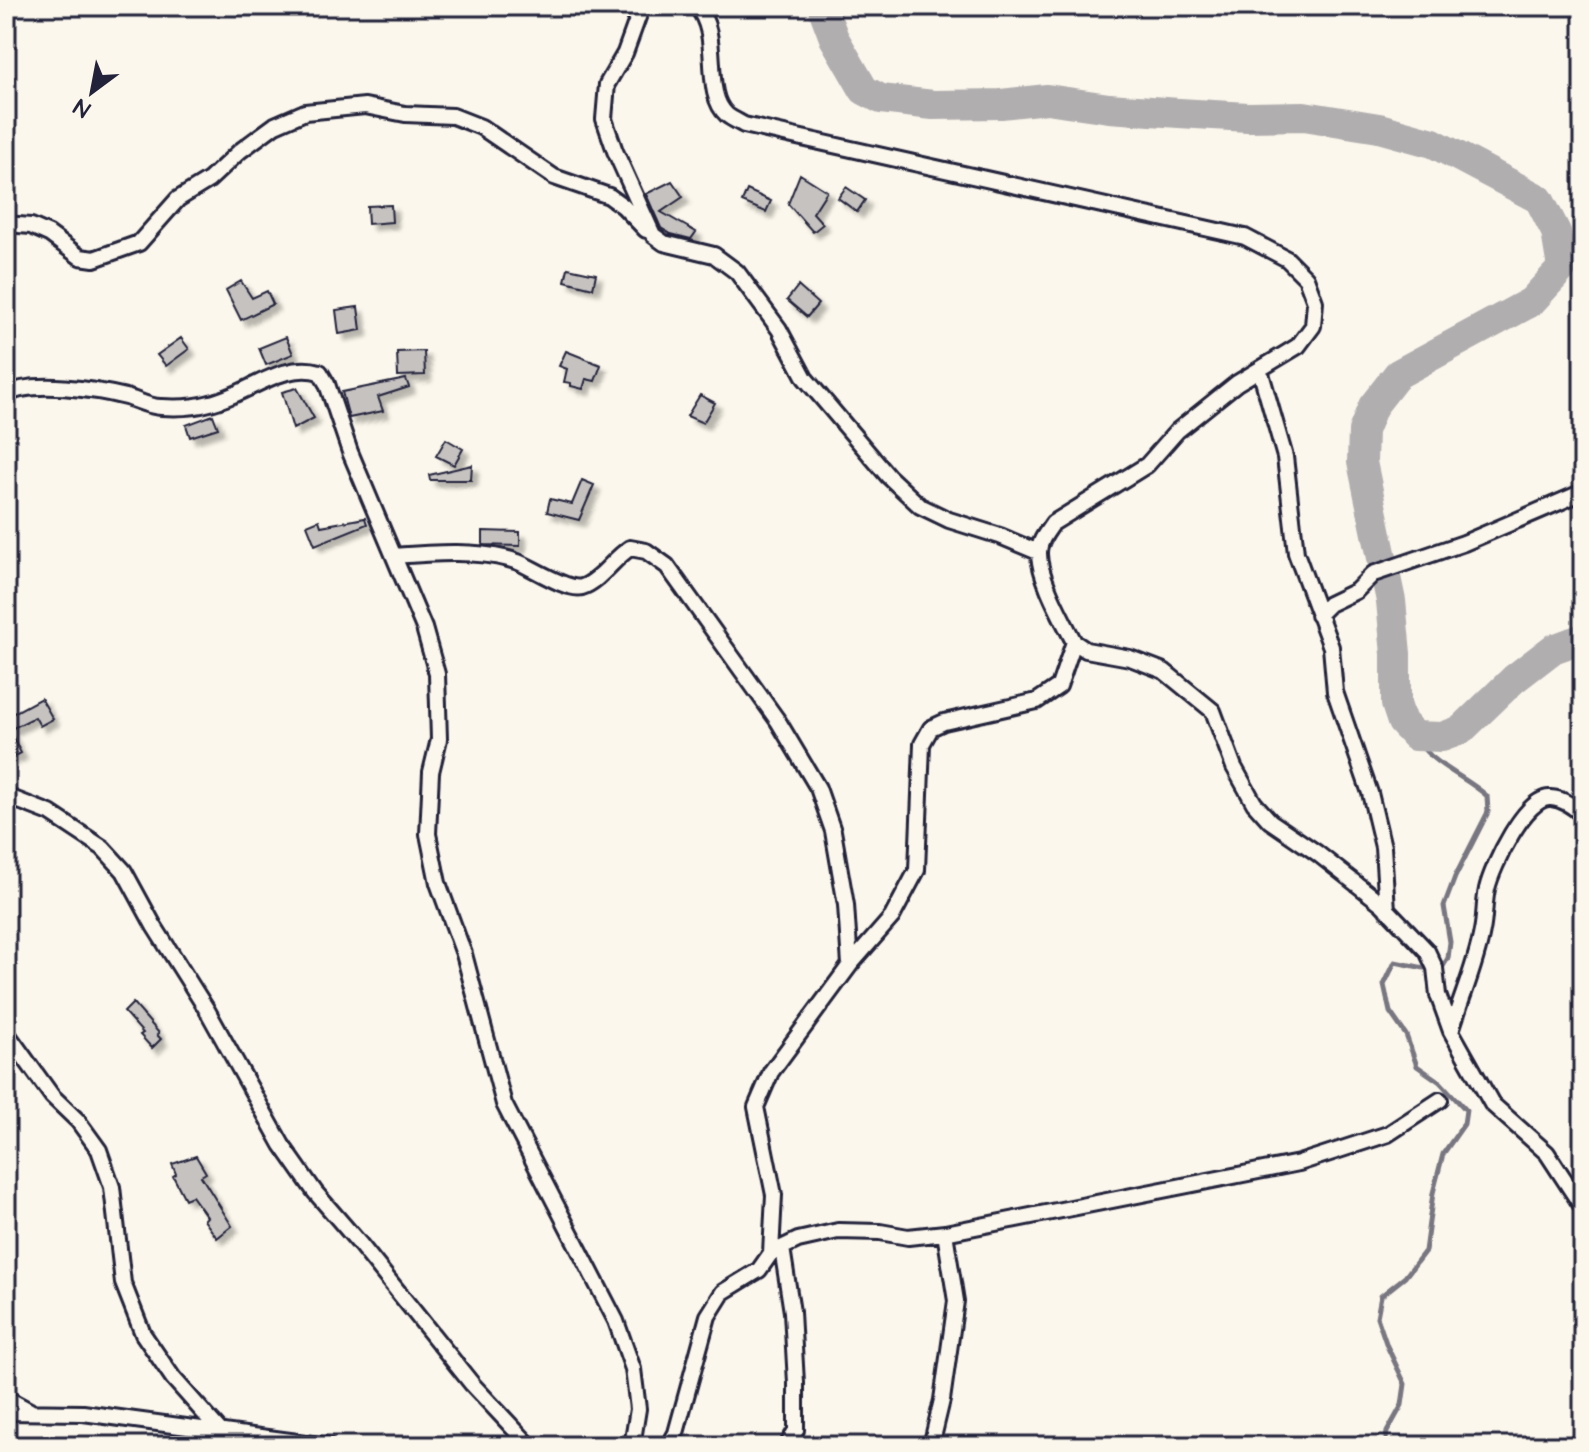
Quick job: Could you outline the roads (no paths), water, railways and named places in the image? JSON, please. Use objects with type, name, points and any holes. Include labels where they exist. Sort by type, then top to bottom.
[{"type":"street","points":[[696,6],[703,14],[710,39],[717,100],[726,113],[744,125],[1245,237],[1287,259],[1306,278],[1315,302],[1313,326],[1298,346],[1237,383],[1177,431],[1147,465],[1053,523],[1042,538],[1038,552],[1051,598],[1074,642],[1086,650],[1130,658],[1164,671],[1213,711],[1234,767],[1254,803],[1270,821],[1317,853],[1387,910],[1427,951],[1435,968],[1438,995],[1451,1031],[1492,1104],[1547,1153],[1583,1208]]},
{"type":"street","points":[[644,7],[625,53],[607,84],[604,119],[653,235]]},
{"type":"street","points":[[6,224],[31,226],[49,234],[80,257],[94,259],[139,243],[178,199],[209,180],[240,151],[275,125],[305,112],[365,106],[405,114],[453,116],[481,127],[554,177],[609,196],[664,243],[714,255],[737,272],[779,329],[805,378],[888,476],[920,506],[949,520],[1038,552]]},
{"type":"street","points":[[6,395],[16,388],[78,387],[158,408],[210,403],[290,370],[320,372],[424,628],[437,674],[439,739],[431,772],[428,834],[438,883],[464,954],[504,1104],[616,1321],[633,1369],[638,1409],[632,1446]]},
{"type":"street","points":[[1260,370],[1285,457],[1296,553],[1331,647],[1335,692],[1370,793],[1383,847],[1387,910]]},
{"type":"street","points":[[1318,615],[1329,604],[1356,591],[1373,574],[1464,543],[1583,492]]},
{"type":"street","points":[[394,556],[449,552],[515,561],[572,587],[583,587],[616,556],[630,548],[646,551],[667,566],[778,721],[818,788],[836,846],[846,905],[850,965]]},
{"type":"street","points":[[787,1446],[796,1430],[792,1312],[776,1250],[774,1195],[756,1107],[771,1072],[850,965],[892,917],[917,870],[922,744],[931,728],[944,722],[1037,701],[1059,686],[1074,642]]},
{"type":"street","points":[[6,796],[50,813],[103,848],[124,871],[290,1157],[472,1384],[530,1446]]},
{"type":"street","points":[[1451,1031],[1482,931],[1486,892],[1493,867],[1510,838],[1536,802],[1549,797],[1569,804],[1583,815]]},
{"type":"street","points":[[6,1032],[52,1096],[78,1121],[99,1150],[112,1187],[123,1283],[143,1334],[173,1378],[220,1431]]},
{"type":"street","points":[[669,1446],[676,1433],[708,1316],[723,1292],[759,1270],[776,1250],[798,1240],[838,1231],[880,1232],[908,1237],[945,1233],[1299,1163],[1388,1134],[1440,1100]]},
{"type":"street","points":[[931,1446],[942,1400],[956,1301],[945,1233]]},
{"type":"street","points":[[6,1398],[34,1413]]},
{"type":"street","points":[[6,1412],[83,1413],[328,1446]]},
{"type":"waterway","points":[[822,6],[834,38],[864,90],[881,99],[933,105],[1001,104],[1047,99],[1109,108],[1179,113],[1304,116],[1379,128],[1433,143],[1539,199],[1556,232],[1562,268],[1531,302],[1398,374],[1373,406],[1363,431],[1362,462],[1391,601],[1396,654],[1396,704],[1402,722],[1415,736],[1442,737],[1461,730],[1514,679],[1553,649],[1583,638]]},
{"type":"waterway","points":[[1385,1446],[1387,1432],[1402,1405],[1405,1384],[1377,1317],[1381,1296],[1405,1277],[1425,1251],[1433,1193],[1443,1154],[1464,1124],[1466,1110],[1440,1082],[1417,1066],[1406,1035],[1390,1012],[1384,985],[1395,962],[1442,968],[1448,958],[1450,942],[1444,906],[1488,812],[1487,796],[1429,755],[1415,736]]}]
